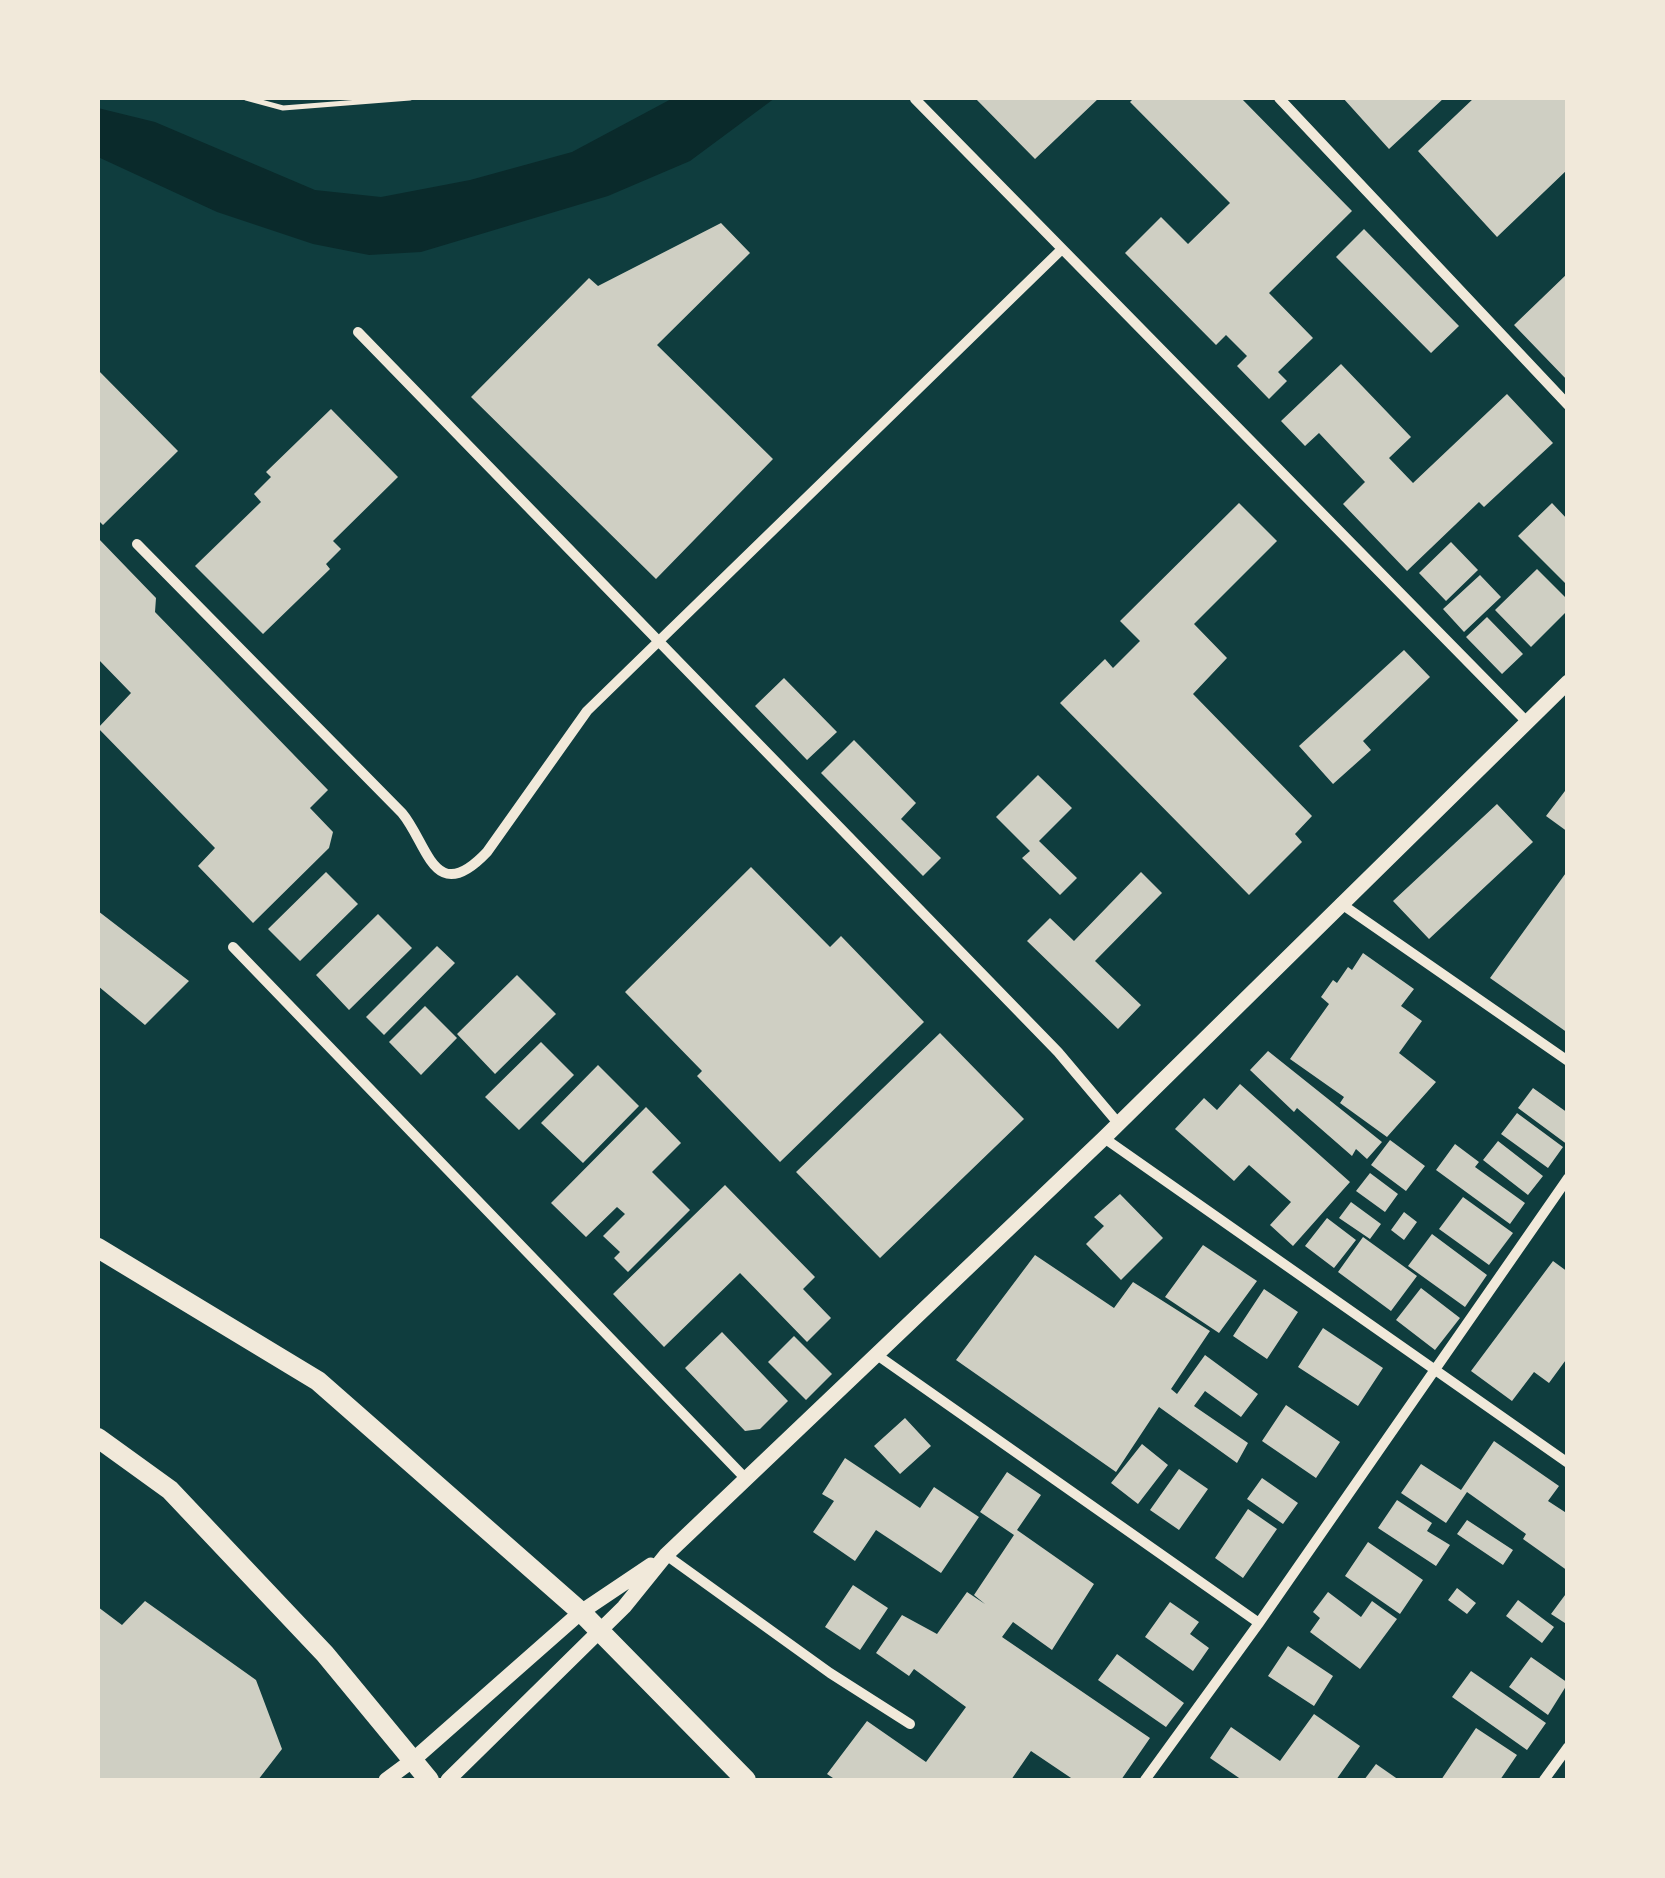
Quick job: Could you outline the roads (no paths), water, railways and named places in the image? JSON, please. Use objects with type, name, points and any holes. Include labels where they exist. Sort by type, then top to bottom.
[{"type":"highway","points":[[98,1248],[318,1382],[581,1612],[746,1780]]},
{"type":"highway","points":[[98,1438],[170,1490],[325,1654],[429,1780]]},
{"type":"street","points":[[1279,98],[1568,405]]},
{"type":"street","points":[[916,99],[1526,722]]},
{"type":"street","points":[[137,544],[402,813],[416,830],[428,861],[443,872],[470,868],[487,852],[587,711],[1062,249]]},
{"type":"street","points":[[358,332],[1058,1052],[1118,1123]]},
{"type":"street","points":[[448,1780],[600,1632],[666,1555],[1104,1138],[1568,682]]},
{"type":"street","points":[[1340,903],[1568,1060]]},
{"type":"street","points":[[233,947],[746,1479]]},
{"type":"street","points":[[1104,1138],[1568,1463]]},
{"type":"street","points":[[1144,1780],[1260,1623],[1568,1178]]},
{"type":"street","points":[[877,1355],[1260,1623]]},
{"type":"street","points":[[386,1780],[581,1612],[666,1555]]},
{"type":"street","points":[[666,1555],[830,1673],[910,1724]]},
{"type":"street","points":[[1544,1780],[1568,1746]]},
{"type":"water","points":[[673,98],[775,98],[690,161],[608,196],[421,252],[369,255],[313,244],[217,212],[98,157],[98,108],[155,122],[315,190],[381,197],[470,180],[572,152]]}]
